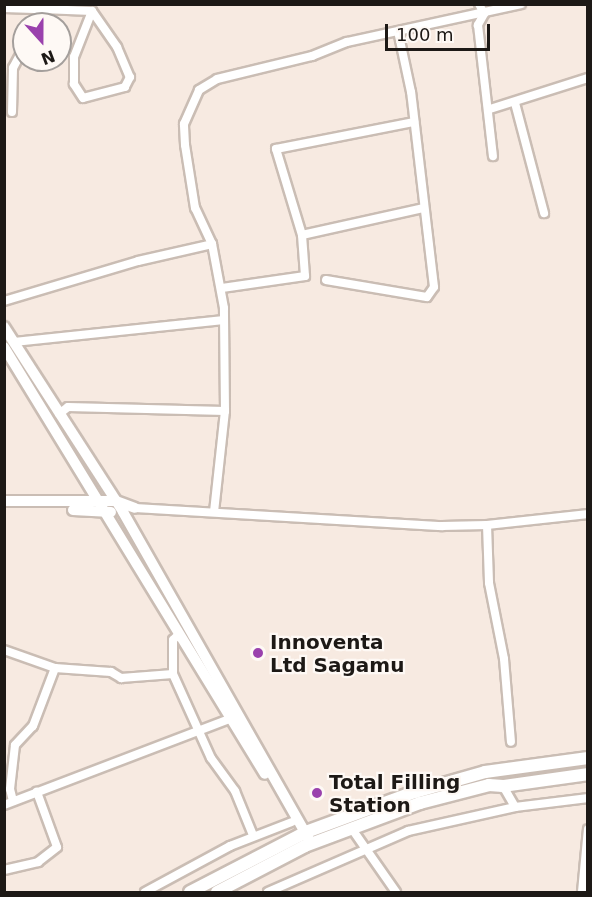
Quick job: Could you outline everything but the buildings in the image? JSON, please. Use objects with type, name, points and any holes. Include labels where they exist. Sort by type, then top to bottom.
[{"type":"highway","points":[[190,892],[415,792],[485,772],[588,758]]},
{"type":"highway","points":[[217,892],[305,839],[352,829],[420,803],[489,784],[503,786],[588,774]]},
{"type":"main road","points":[[4,327],[9,344],[87,479],[232,718],[292,822],[305,839]]},
{"type":"main road","points":[[9,344],[59,414],[123,512],[305,839]]},
{"type":"main road","points":[[82,507],[87,479]]},
{"type":"main road","points":[[4,501],[30,503],[42,508],[82,507],[108,512],[123,512],[135,508]]},
{"type":"main road","points":[[82,507],[101,501],[116,501],[135,508]]},
{"type":"main road","points":[[82,507],[116,526]]},
{"type":"street","points":[[480,4],[484,14]]},
{"type":"street","points":[[214,512],[225,411],[224,320],[222,288],[212,244],[195,208],[185,145],[184,124],[199,90],[226,76],[398,31],[484,14],[520,4]]},
{"type":"street","points":[[4,8],[92,11]]},
{"type":"street","points":[[92,11],[117,47],[130,77],[125,87],[83,98],[74,84],[74,57],[92,11]]},
{"type":"street","points":[[484,14],[478,25],[490,109],[493,156]]},
{"type":"street","points":[[326,280],[427,297],[434,287],[414,122],[398,31]]},
{"type":"street","points":[[12,112],[13,72]]},
{"type":"street","points":[[490,109],[515,103],[588,78]]},
{"type":"street","points":[[515,103],[544,213]]},
{"type":"street","points":[[222,288],[305,276],[302,235],[276,149],[414,122]]},
{"type":"street","points":[[302,235],[424,207]]},
{"type":"street","points":[[4,301],[138,261],[212,244]]},
{"type":"street","points":[[9,344],[224,320]]},
{"type":"street","points":[[59,414],[69,407],[225,411]]},
{"type":"street","points":[[135,508],[488,525],[588,514]]},
{"type":"street","points":[[488,525],[489,583],[504,659],[510,742]]},
{"type":"street","points":[[179,634],[173,640],[173,674],[212,758],[235,791],[253,835]]},
{"type":"street","points":[[4,650],[55,668],[111,672],[132,679],[173,674]]},
{"type":"street","points":[[55,668],[33,726],[15,745],[9,803],[232,718]]},
{"type":"street","points":[[503,786],[515,807]]},
{"type":"street","points":[[4,870],[38,862],[57,847],[37,792]]},
{"type":"street","points":[[268,892],[408,831],[515,807],[588,798]]},
{"type":"street","points":[[145,892],[253,835],[292,822]]},
{"type":"street","points":[[352,829],[396,892]]},
{"type":"street","points":[[582,892],[588,829]]},
{"type":"place","name":"Innoventa Ltd Sagamu","points":[[258,653]]},
{"type":"place","name":"Total Filling Station","points":[[317,793]]}]
